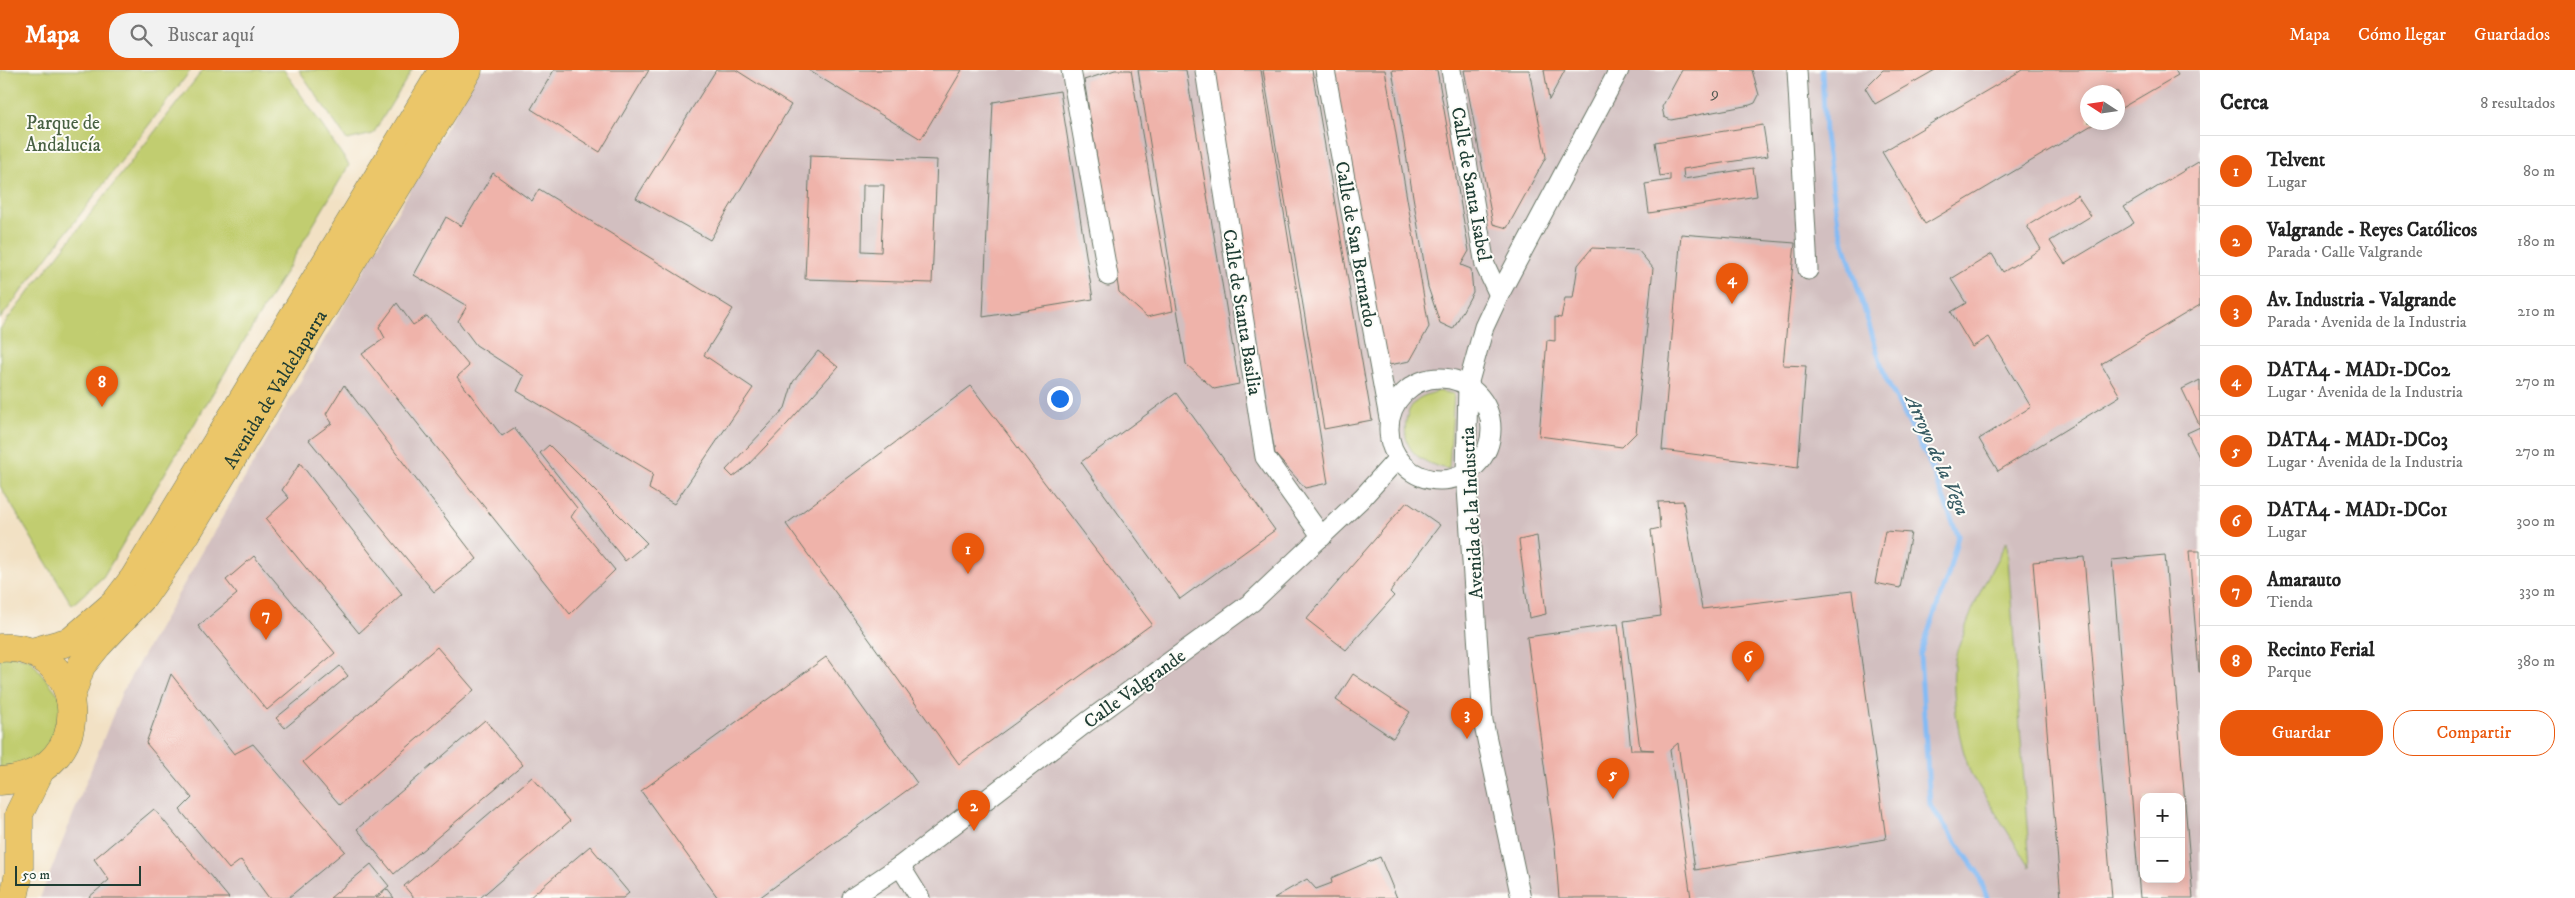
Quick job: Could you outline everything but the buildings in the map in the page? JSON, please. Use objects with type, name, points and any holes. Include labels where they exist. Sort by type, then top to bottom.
[{"type":"highway","name":"Avenida de Valdelaparra","points":[[32,652],[70,641],[115,603],[134,578],[443,70]]},
{"type":"highway","name":"Avenida de Valdelaparra","points":[[70,699],[81,666],[143,597],[185,536],[468,70]]},
{"type":"highway","points":[[251,425],[286,406]]},
{"type":"highway","points":[[0,648],[12,647],[32,652],[50,664],[63,680],[70,699],[72,720],[67,740],[56,758],[40,771],[20,780],[0,781]]},
{"type":"highway","points":[[14,898],[20,873],[19,814],[40,771]]},
{"type":"street","points":[[1071,70],[1108,276]]},
{"type":"street","name":"Calle de Stanta Basilia","points":[[1205,70],[1266,457],[1322,537]]},
{"type":"street","name":"Calle de San Bernardo","points":[[1325,70],[1389,418]]},
{"type":"street","name":"Calle de Santa Isabel","points":[[1451,70],[1486,265],[1499,296]]},
{"type":"street","name":"Avenida de la Industria","points":[[1521,898],[1483,721],[1466,474],[1468,385],[1484,327],[1522,249],[1620,70]]},
{"type":"street","points":[[1797,70],[1808,270]]},
{"type":"street","points":[[1435,377],[1451,378],[1468,385],[1478,394],[1486,407],[1491,422],[1490,437],[1485,452],[1466,474],[1449,479],[1435,480],[1421,476],[1408,469],[1398,458],[1391,445],[1389,418],[1397,402],[1407,390],[1420,381],[1435,377]]},
{"type":"street","name":"Calle Valgrande","points":[[852,898],[900,866],[1087,722],[1252,602],[1362,498],[1398,458]]},
{"type":"street","points":[[900,866],[920,898]]},
{"type":"shaded area","points":[[479,70],[2200,70],[2200,898],[40,898],[122,692]]},
{"type":"green space","name":"Parque de Andalucía","points":[[0,70],[191,70],[0,319]]},
{"type":"green space","points":[[203,70],[284,70],[349,165],[103,577],[72,605],[0,486],[0,329]]},
{"type":"green space","points":[[299,70],[412,70],[373,134],[347,140]]},
{"type":"green space","points":[[1438,391],[1454,394],[1449,469],[1430,464],[1414,453],[1407,442],[1405,428],[1410,408],[1414,403],[1422,397]]},
{"type":"green space","points":[[2007,541],[2030,867],[1971,774],[1959,734],[1954,691],[1955,657],[1967,622],[1977,598]]},
{"type":"green space","points":[[0,654],[29,658],[64,701],[47,757],[0,773]]},
{"type":"waterway","name":"Arroyo de la Vega","points":[[1822,70],[1825,135],[1838,223],[1885,377],[1929,461],[1958,536],[1948,575],[1920,655],[1930,805],[1978,873],[1987,898]]},
{"type":"place","name":"DATA4 - MAD1-DC02","points":[[1732,304]]},
{"type":"place","name":"Recinto Ferial","points":[[102,407]]},
{"type":"place","name":"Telvent","points":[[968,574]]},
{"type":"place","name":"Amarauto","points":[[266,640]]},
{"type":"place","name":"DATA4 - MAD1-DC01","points":[[1748,682]]},
{"type":"place","name":"Av. Industria - Valgrande","points":[[1467,739]]},
{"type":"place","name":"DATA4 - MAD1-DC03","points":[[1613,799]]},
{"type":"place","name":"Valgrande - Reyes Católicos","points":[[974,831]]}]
